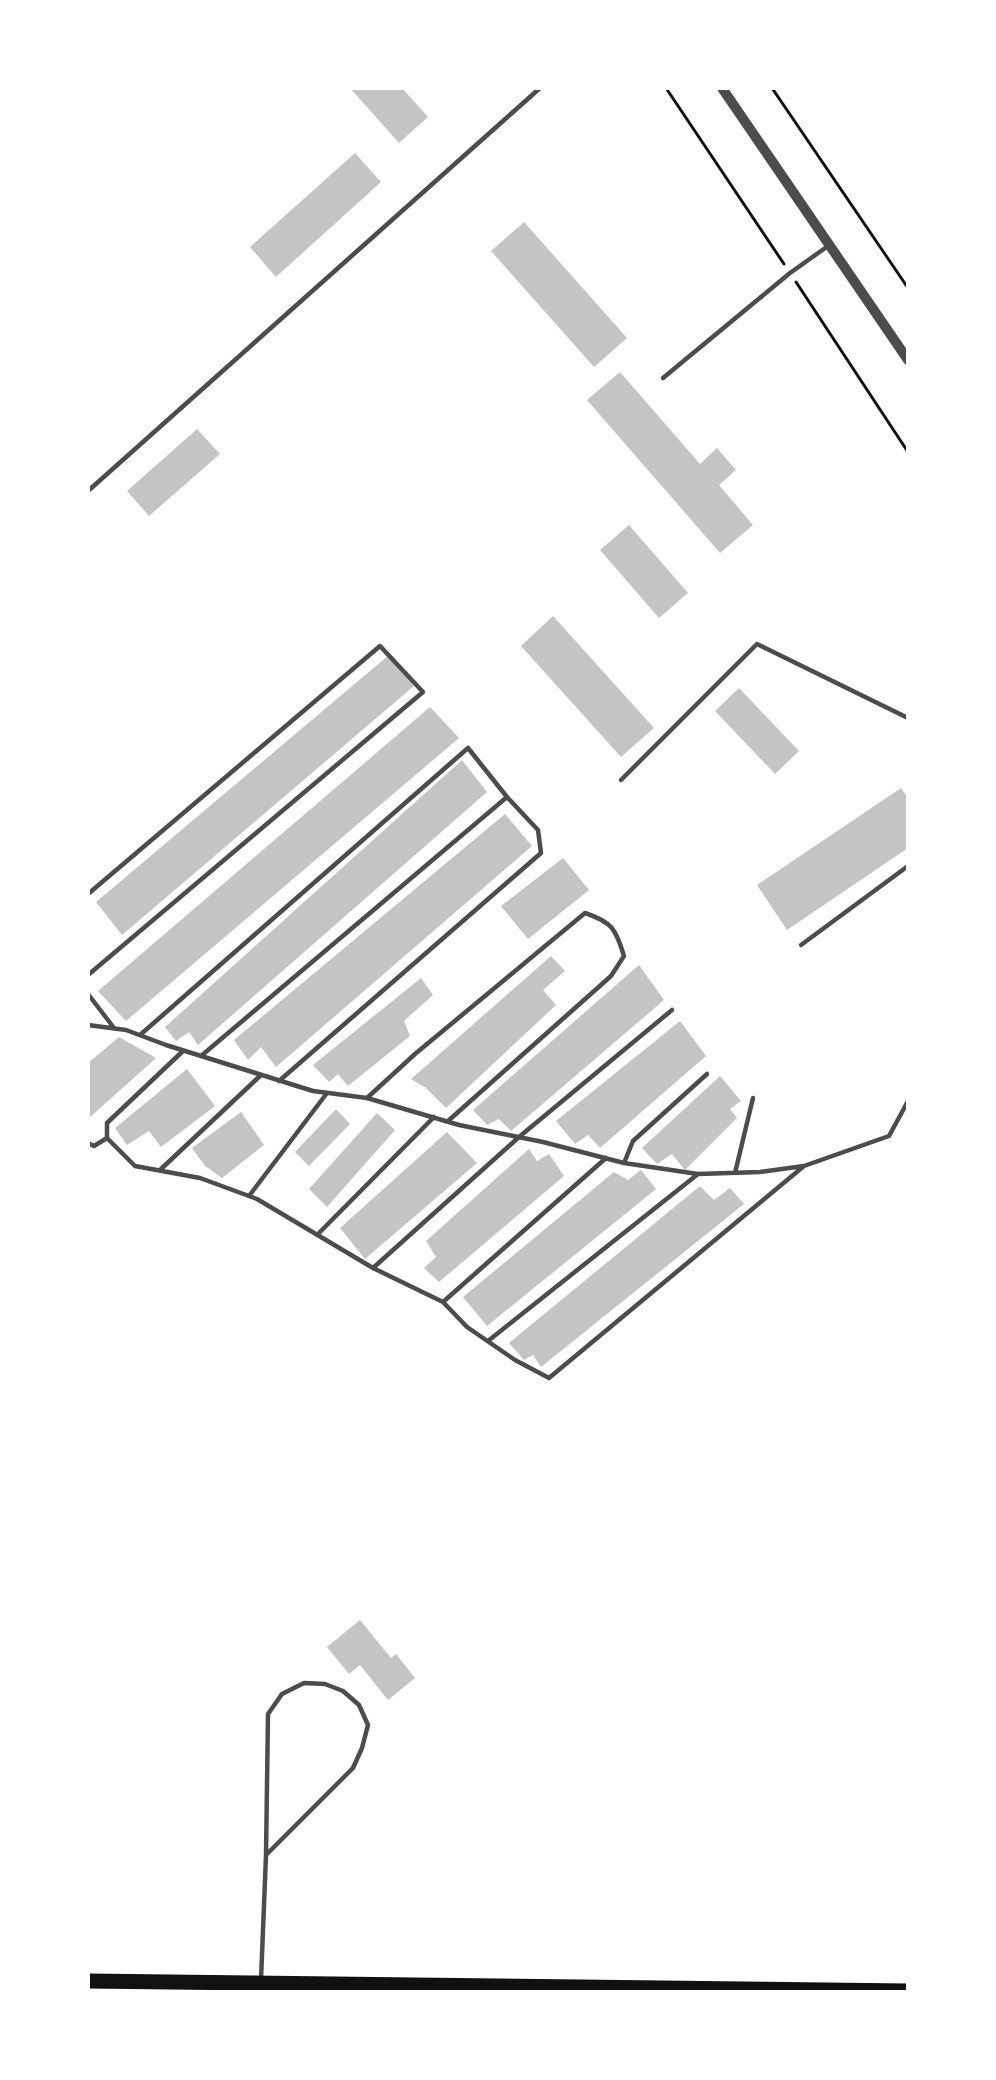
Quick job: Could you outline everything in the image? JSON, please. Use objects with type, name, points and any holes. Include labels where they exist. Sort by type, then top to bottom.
[{"type":"main road","points":[[88,1981],[908,1991]]},
{"type":"street","points":[[723,88],[908,360]]},
{"type":"lane","points":[[88,491],[540,88]]},
{"type":"lane","points":[[663,378],[790,273],[830,245]]},
{"type":"lane","points":[[621,780],[757,644],[908,718]]},
{"type":"lane","points":[[88,894],[380,646],[423,692],[88,975]]},
{"type":"lane","points":[[140,1035],[468,748],[507,797],[538,830],[541,853],[279,1081]]},
{"type":"lane","points":[[201,1056],[507,797]]},
{"type":"lane","points":[[801,945],[908,866]]},
{"type":"lane","points":[[367,1098],[415,1054],[585,913],[606,920],[619,938],[624,956],[611,976],[448,1122]]},
{"type":"lane","points":[[88,994],[114,1028]]},
{"type":"lane","points":[[373,1268],[519,1137],[672,1010]]},
{"type":"lane","points":[[88,1025],[126,1030],[183,1051],[313,1091],[367,1098],[448,1122],[624,1163],[698,1174],[760,1172],[804,1166],[889,1136],[908,1101]]},
{"type":"lane","points":[[183,1051],[107,1123],[107,1138],[135,1166],[200,1178],[249,1196],[373,1268],[443,1302],[467,1327],[515,1360],[549,1378],[804,1166]]},
{"type":"lane","points":[[624,1163],[633,1141],[707,1074]]},
{"type":"lane","points":[[159,1170],[261,1075]]},
{"type":"lane","points":[[249,1196],[327,1093]]},
{"type":"lane","points":[[735,1173],[753,1098]]},
{"type":"lane","points":[[318,1234],[434,1117]]},
{"type":"lane","points":[[88,1143],[94,1146],[107,1138]]},
{"type":"lane","points":[[443,1302],[606,1158]]},
{"type":"lane","points":[[488,1341],[698,1174]]},
{"type":"lane","points":[[261,1982],[268,1714],[282,1694],[304,1683],[325,1684],[343,1691],[358,1706],[369,1725],[353,1768],[266,1855]]},
{"type":"path","points":[[772,88],[908,288]]},
{"type":"building","points":[[350,88],[402,88],[428,117],[399,143]]},
{"type":"building","points":[[355,153],[381,182],[276,277],[250,247]]},
{"type":"building","points":[[524,222],[627,338],[594,367],[491,251]]},
{"type":"building","points":[[620,372],[700,464],[717,448],[736,470],[719,485],[753,525],[720,553],[587,400]]},
{"type":"building","points":[[197,429],[220,454],[149,516],[127,491]]},
{"type":"building","points":[[629,525],[688,593],[659,618],[600,550]]},
{"type":"building","points":[[553,616],[654,728],[621,757],[521,646]]},
{"type":"building","points":[[389,655],[414,686],[122,935],[96,902]]},
{"type":"building","points":[[739,688],[799,751],[775,774],[715,711]]},
{"type":"building","points":[[430,707],[459,738],[126,1021],[98,991]]},
{"type":"building","points":[[462,760],[487,792],[198,1045],[189,1032],[176,1041],[165,1027]]},
{"type":"building","points":[[901,788],[908,798],[908,848],[787,930],[757,885]]},
{"type":"building","points":[[505,814],[532,846],[276,1067],[261,1047],[248,1060],[234,1040]]},
{"type":"building","points":[[563,858],[589,890],[528,939],[501,906]]},
{"type":"building","points":[[551,956],[565,971],[543,990],[556,1005],[446,1108],[426,1088],[411,1079]]},
{"type":"building","points":[[639,965],[664,1000],[511,1131],[499,1119],[487,1125],[473,1110]]},
{"type":"building","points":[[421,978],[433,995],[404,1021],[410,1036],[348,1086],[338,1074],[329,1082],[313,1065]]},
{"type":"building","points":[[680,1021],[706,1056],[600,1148],[588,1135],[575,1144],[556,1121]]},
{"type":"building","points":[[119,1037],[156,1058],[88,1119],[88,1063]]},
{"type":"building","points":[[187,1069],[215,1106],[161,1147],[149,1131],[127,1145],[115,1128]]},
{"type":"building","points":[[720,1076],[741,1101],[730,1109],[737,1118],[685,1170],[672,1154],[657,1164],[642,1148]]},
{"type":"building","points":[[336,1109],[350,1124],[309,1166],[295,1152]]},
{"type":"building","points":[[241,1112],[264,1145],[222,1178],[205,1166],[192,1148]]},
{"type":"building","points":[[377,1113],[395,1130],[327,1207],[309,1189]]},
{"type":"building","points":[[447,1132],[477,1163],[365,1259],[340,1228]]},
{"type":"building","points":[[529,1149],[537,1161],[549,1154],[564,1176],[439,1282],[424,1268],[436,1257],[426,1241]]},
{"type":"building","points":[[641,1170],[656,1189],[487,1326],[463,1297],[614,1172],[628,1180]]},
{"type":"building","points":[[700,1186],[714,1200],[730,1188],[744,1204],[541,1367],[533,1355],[524,1360],[509,1343]]},
{"type":"building","points":[[360,1620],[391,1658],[396,1654],[415,1678],[388,1700],[360,1665],[349,1674],[327,1647]]}]
